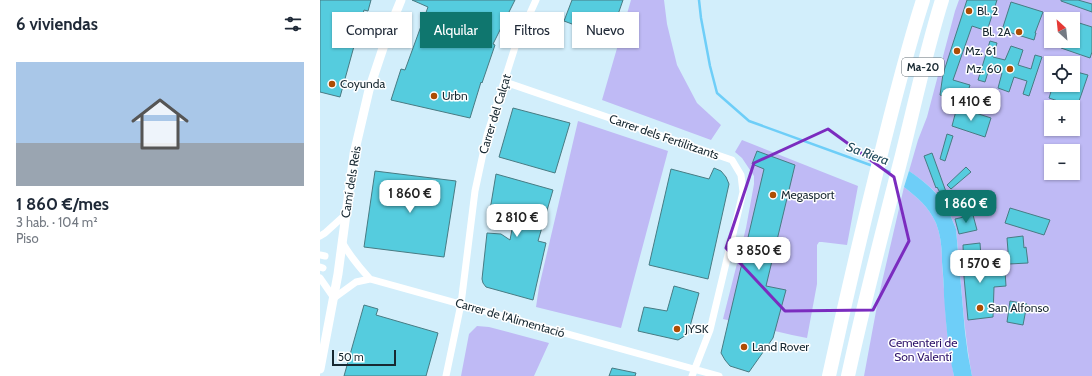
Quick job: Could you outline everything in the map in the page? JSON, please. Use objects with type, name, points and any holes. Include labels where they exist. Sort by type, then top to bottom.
[{"type":"highway","name":"Ma-20","points":[[828,376],[887,130],[923,0]]},
{"type":"highway","name":"Ma-20","points":[[849,374],[863,307],[920,78],[942,0]]},
{"type":"street","name":"Camí dels Reis","points":[[320,369],[334,298],[354,154],[369,90],[390,27],[401,0]]},
{"type":"street","name":"Carrer del Calçat","points":[[446,376],[461,304],[475,191],[487,135],[516,44],[536,0]]},
{"type":"street","name":"Carrer dels Fertilitzants","points":[[504,82],[732,160],[741,175],[743,192],[710,330],[693,372]]},
{"type":"street","points":[[320,236],[326,233],[346,214]]},
{"type":"street","points":[[342,242],[356,264],[370,279]]},
{"type":"street","points":[[320,278],[334,298],[356,282],[370,279]]},
{"type":"street","name":"Carrer de l'Alimentació","points":[[370,279],[693,372],[719,376]]},
{"type":"highlighted area","points":[[828,129],[894,177],[909,241],[873,310],[785,311],[726,248],[754,163]]},
{"type":"green space","points":[[631,0],[664,0],[667,24],[677,65],[697,103],[721,125],[711,140],[602,100],[617,48],[639,48],[639,12],[628,12]]},
{"type":"green space","points":[[959,0],[1092,0],[1092,376],[972,376],[964,321],[956,229],[943,202],[932,189],[909,171],[918,140],[927,117]]},
{"type":"green space","points":[[578,121],[668,151],[621,328],[536,307],[539,287]]},
{"type":"green space","name":"Megasport","points":[[742,140],[858,186],[847,245],[819,242],[817,245],[817,284],[807,338],[723,319],[746,228],[754,184],[754,176],[742,158],[735,152]]},
{"type":"green space","name":"Cementeri de Son Valentí","points":[[904,187],[926,207],[936,223],[939,233],[947,330],[954,376],[864,376],[879,295]]},
{"type":"green space","points":[[477,326],[489,327],[549,343],[534,376],[461,376],[469,334]]},
{"type":"water","points":[[909,171],[932,189],[938,196],[948,210],[956,229],[965,332],[972,376],[954,376],[950,356],[939,233],[933,217],[926,207],[904,187]]},
{"type":"building","points":[[320,0],[371,0],[368,11],[332,12],[332,48],[354,48],[340,97],[320,92]]},
{"type":"building","points":[[412,0],[515,0],[509,12],[500,12],[500,30],[493,44],[495,45],[482,83],[481,82],[470,118],[391,100],[401,69],[405,70],[420,29],[420,48],[492,48],[492,12],[426,12],[428,7]]},
{"type":"building","points":[[572,0],[623,0],[619,12],[572,12],[572,24],[564,21]]},
{"type":"building","points":[[967,0],[997,0],[987,31],[972,26],[953,80],[970,85],[964,104],[940,95],[943,74]]},
{"type":"building","points":[[1078,0],[1092,4],[1092,12],[1061,1]]},
{"type":"building","points":[[1011,2],[1043,12],[1034,40],[1002,30]]},
{"type":"building","points":[[1080,23],[1092,27],[1092,52],[1090,58],[1061,48],[1080,48]]},
{"type":"building","points":[[990,41],[997,43],[993,57],[1005,60],[1011,46],[1023,50],[1018,65],[1031,69],[1035,55],[1042,57],[1029,96],[1023,94],[1027,81],[1014,77],[1009,92],[998,88],[1002,73],[989,69],[985,82],[978,80]]},
{"type":"building","points":[[1080,73],[1088,75],[1079,100],[1055,100],[1049,98],[1051,92],[1080,92]]},
{"type":"building","points":[[957,107],[991,118],[985,137],[952,126]]},
{"type":"building","points":[[513,108],[570,123],[555,173],[499,157]]},
{"type":"building","points":[[947,134],[953,136],[945,161],[940,159]]},
{"type":"building","points":[[757,151],[795,165],[766,286],[786,290],[773,338],[749,372],[730,366],[721,353],[764,169],[752,164]]},
{"type":"building","points":[[932,153],[949,200],[945,202],[937,187],[936,188],[924,156]]},
{"type":"building","points":[[966,167],[971,172],[951,189],[947,185]]},
{"type":"building","points":[[714,168],[721,171],[729,184],[708,279],[649,265],[671,169],[709,179]]},
{"type":"building","points":[[375,171],[456,181],[444,257],[364,247]]},
{"type":"building","points":[[496,174],[553,190],[538,241],[546,243],[533,300],[486,287],[483,283],[482,279],[487,233],[501,234],[510,240],[513,224],[504,221],[505,213],[490,210]]},
{"type":"building","points":[[1010,208],[1050,220],[1044,235],[1005,223]]},
{"type":"building","points":[[973,215],[977,230],[959,234],[955,219]]},
{"type":"building","points":[[1023,236],[1024,248],[1026,247],[1028,263],[1009,264],[1007,238]]},
{"type":"building","points":[[980,243],[982,271],[1005,271],[1006,286],[994,287],[993,317],[968,320],[963,245]]},
{"type":"building","points":[[674,286],[699,293],[688,334],[678,340],[638,331],[644,307],[667,311]]},
{"type":"building","points":[[1010,301],[1027,304],[1023,325],[1007,322]]},
{"type":"building","points":[[364,305],[378,309],[376,315],[438,333],[426,376],[344,376]]},
{"type":"building","points":[[612,368],[636,373],[635,376],[609,376]]},
{"type":"waterway","name":"Sa Riera","points":[[699,0],[710,66],[717,93],[749,121],[873,166]]},
{"type":"waterway","name":"Sa Riera","points":[[882,169],[892,173]]},
{"type":"place","name":"Bl. 2","points":[[969,11]]},
{"type":"place","name":"Bl. 2A","points":[[1019,32]]},
{"type":"place","name":"Mz. 61","points":[[957,51]]},
{"type":"place","name":"Mz. 60","points":[[1010,69]]},
{"type":"place","name":"Coyunda","points":[[332,84]]},
{"type":"place","name":"Urbn","points":[[434,96]]},
{"type":"place","name":"Megasport","points":[[773,195]]},
{"type":"place","name":"San Alfonso","points":[[980,308]]},
{"type":"place","name":"JYSK","points":[[677,329]]},
{"type":"place","name":"Land Rover","points":[[744,347]]}]
